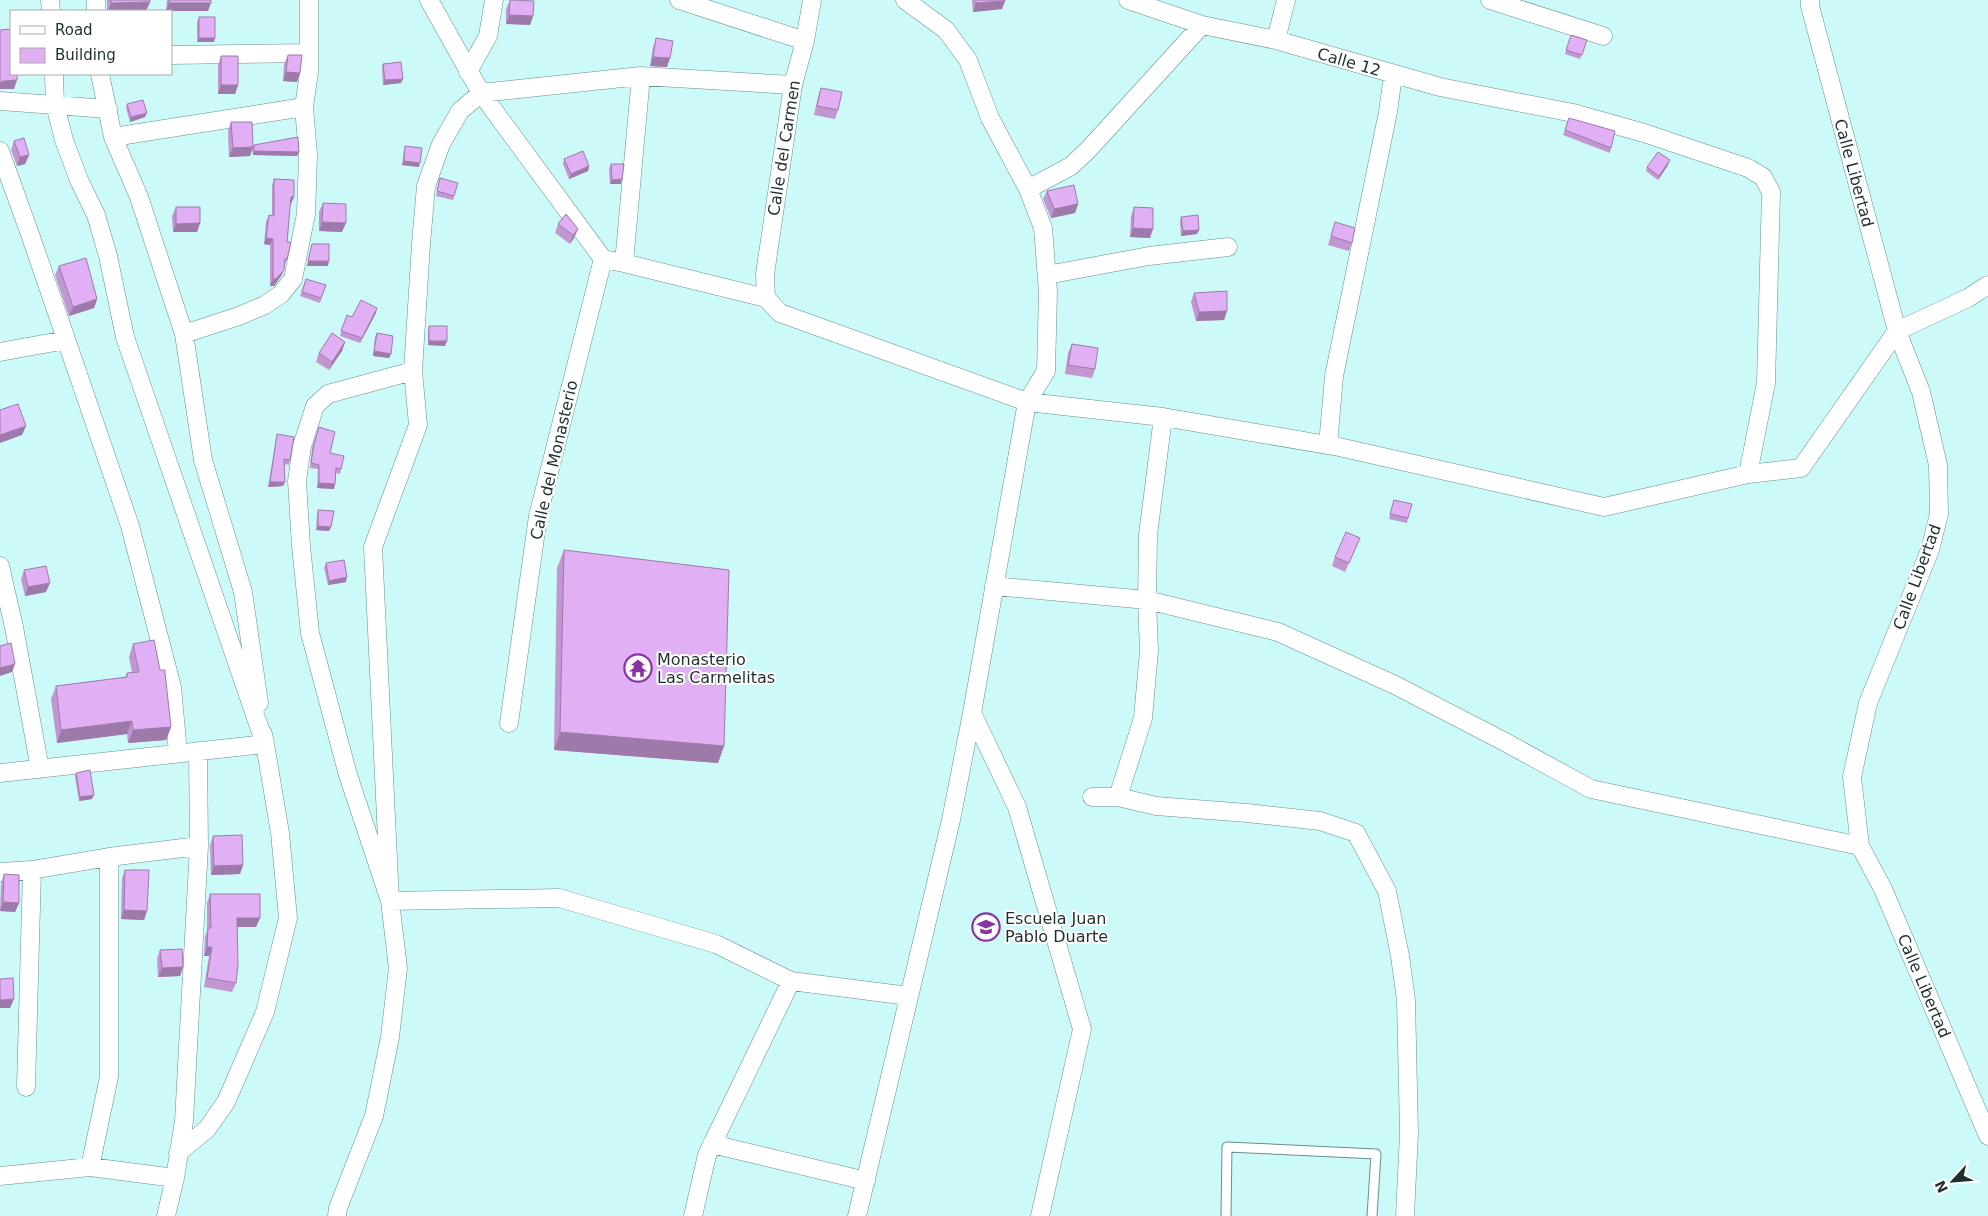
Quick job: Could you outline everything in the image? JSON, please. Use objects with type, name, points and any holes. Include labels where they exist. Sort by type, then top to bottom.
[{"type":"street","points":[[184,334],[239,316],[265,305],[281,294],[293,279],[306,214],[308,155],[304,108],[309,72],[308,0]]},
{"type":"street","points":[[429,0],[481,93],[603,259],[766,298],[780,313],[1026,402],[1163,417],[1328,445],[1604,507],[1748,474],[1801,468],[1898,331],[1968,298],[1988,285]]},
{"type":"street","points":[[468,72],[488,36],[494,0]]},
{"type":"street","points":[[678,0],[805,41]]},
{"type":"street","name":"Calle del Carmen","points":[[766,298],[765,274],[793,85],[805,41],[812,0]]},
{"type":"street","points":[[858,1216],[951,820],[972,713],[1026,402],[1046,371],[1048,292],[1044,228],[1028,189],[990,118],[968,60],[946,30],[905,0]]},
{"type":"street","points":[[1276,40],[1286,0]]},
{"type":"street","points":[[1490,0],[1603,36]]},
{"type":"street","name":"Calle Libertad","points":[[1810,0],[1852,166],[1898,331],[1921,392],[1938,464],[1939,514],[1930,550],[1868,703],[1852,777],[1860,846],[1883,889],[1988,1136]]},
{"type":"street","name":"Calle 12","points":[[1133,1],[1202,26],[1276,40],[1440,87],[1573,113],[1644,133],[1748,168],[1763,177],[1771,192],[1766,383],[1748,474]]},
{"type":"street","points":[[1028,189],[1071,166],[1202,26]]},
{"type":"street","points":[[172,55],[309,53]]},
{"type":"street","points":[[54,75],[55,105],[64,140],[79,180],[96,215],[108,256],[125,337],[264,744]]},
{"type":"street","points":[[100,75],[113,137],[139,197],[184,334],[203,460],[243,592],[264,744],[280,833],[288,918],[265,1012],[226,1102],[207,1129],[178,1153]]},
{"type":"street","points":[[1328,445],[1334,376],[1388,112],[1393,75]]},
{"type":"street","points":[[337,1216],[338,1208],[374,1116],[390,1037],[398,968],[390,901],[373,547],[418,425],[413,371],[426,186],[441,144],[460,111],[481,93],[641,76],[793,85]]},
{"type":"street","points":[[624,263],[641,76]]},
{"type":"street","points":[[0,101],[108,109]]},
{"type":"street","points":[[113,137],[304,108]]},
{"type":"street","points":[[0,151],[130,526],[172,687],[178,753]]},
{"type":"street","points":[[1047,275],[1149,256],[1228,247]]},
{"type":"street","name":"Calle del Monasterio","points":[[509,723],[538,516],[603,259]]},
{"type":"street","points":[[0,352],[66,340]]},
{"type":"street","points":[[390,901],[348,775],[310,633],[301,546],[297,481],[302,446],[315,406],[328,394],[413,371]]},
{"type":"street","points":[[1118,797],[1143,718],[1149,651],[1147,600],[1148,536],[1163,417]]},
{"type":"street","points":[[0,566],[14,627],[40,769]]},
{"type":"street","points":[[994,586],[1147,600],[1278,632],[1395,685],[1591,789],[1860,846]]},
{"type":"street","points":[[972,713],[1018,807],[1082,1029],[1040,1216]]},
{"type":"street","points":[[0,773],[264,744]]},
{"type":"street","points":[[166,1216],[175,1178],[184,1121],[199,846],[198,751]]},
{"type":"street","points":[[1092,797],[1118,797],[1156,806],[1320,821],[1356,833],[1387,891],[1400,956],[1404,991],[1409,1133],[1405,1216]]},
{"type":"street","points":[[0,872],[32,870],[109,857],[199,846]]},
{"type":"street","points":[[90,1167],[109,1077],[109,857]]},
{"type":"street","points":[[26,1087],[32,870]]},
{"type":"street","points":[[390,901],[559,898],[716,944],[791,981],[909,996]]},
{"type":"street","points":[[693,1216],[706,1155],[791,981]]},
{"type":"street","points":[[712,1144],[866,1181]]},
{"type":"street","points":[[0,1176],[90,1167],[175,1178]]},
{"type":"lane","points":[[1226,1216],[1227,1147],[1376,1154],[1372,1216]]},
{"type":"building","points":[[111,0],[150,0],[150,2],[111,3]]},
{"type":"building","points":[[169,0],[211,0],[211,3],[169,3]]},
{"type":"building","points":[[510,0],[534,1],[533,16],[509,15]]},
{"type":"building","points":[[976,0],[1005,0],[1005,1],[976,3]]},
{"type":"building","points":[[199,17],[215,17],[215,38],[199,38]]},
{"type":"building","points":[[10,29],[10,75],[17,75],[17,80],[0,83],[0,30]]},
{"type":"building","points":[[1571,35],[1587,40],[1582,55],[1566,50]]},
{"type":"building","points":[[656,38],[673,41],[670,58],[653,57]]},
{"type":"building","points":[[288,55],[302,55],[300,73],[286,72]]},
{"type":"building","points":[[221,56],[238,56],[238,85],[221,85]]},
{"type":"building","points":[[401,62],[403,79],[385,80],[383,64]]},
{"type":"building","points":[[821,88],[842,92],[838,110],[817,106]]},
{"type":"building","points":[[143,100],[147,113],[131,117],[127,104]]},
{"type":"building","points":[[1569,118],[1615,131],[1611,148],[1565,130]]},
{"type":"building","points":[[231,122],[252,122],[253,147],[233,148]]},
{"type":"building","points":[[298,137],[299,152],[254,151],[254,145]]},
{"type":"building","points":[[24,138],[29,155],[20,157],[14,141]]},
{"type":"building","points":[[405,146],[422,148],[420,163],[404,161]]},
{"type":"building","points":[[583,151],[589,166],[571,174],[564,159]]},
{"type":"building","points":[[1658,152],[1670,160],[1659,176],[1647,167]]},
{"type":"building","points":[[611,164],[624,164],[622,179],[612,180]]},
{"type":"building","points":[[440,178],[458,183],[454,196],[437,191]]},
{"type":"building","points":[[274,179],[294,180],[294,197],[291,197],[287,242],[291,242],[287,259],[285,259],[284,270],[276,279],[273,279],[273,239],[266,238],[269,215],[274,216]]},
{"type":"building","points":[[1074,185],[1078,204],[1054,209],[1047,191]]},
{"type":"building","points":[[323,203],[346,204],[346,223],[322,222]]},
{"type":"building","points":[[176,207],[200,207],[200,223],[176,224]]},
{"type":"building","points":[[1134,207],[1153,208],[1153,229],[1133,228]]},
{"type":"building","points":[[566,214],[578,229],[573,235],[558,224]]},
{"type":"building","points":[[1198,215],[1199,230],[1183,231],[1181,217]]},
{"type":"building","points":[[1335,222],[1355,228],[1352,243],[1331,236]]},
{"type":"building","points":[[312,244],[329,244],[329,261],[308,261]]},
{"type":"building","points":[[86,258],[97,299],[73,307],[59,266]]},
{"type":"building","points":[[306,279],[326,285],[321,298],[302,292]]},
{"type":"building","points":[[1227,291],[1227,311],[1199,312],[1194,293]]},
{"type":"building","points":[[361,300],[377,308],[362,338],[341,331],[347,315],[352,317]]},
{"type":"building","points":[[429,326],[447,326],[447,341],[429,341]]},
{"type":"building","points":[[332,333],[345,342],[332,362],[319,353]]},
{"type":"building","points":[[377,333],[393,336],[391,354],[374,351]]},
{"type":"building","points":[[1072,344],[1098,348],[1095,369],[1068,365]]},
{"type":"building","points":[[18,404],[26,426],[0,435],[0,410]]},
{"type":"building","points":[[319,427],[335,432],[330,453],[344,456],[341,469],[336,468],[335,484],[319,483],[319,465],[311,463]]},
{"type":"building","points":[[277,434],[294,437],[290,460],[284,459],[285,482],[270,482]]},
{"type":"building","points":[[1394,500],[1412,504],[1408,518],[1390,514]]},
{"type":"building","points":[[318,510],[334,511],[331,527],[318,526]]},
{"type":"building","points":[[1346,532],[1360,538],[1349,563],[1335,557]]},
{"type":"building","name":"Monasterio Las Carmelitas","points":[[564,550],[729,570],[724,746],[560,732]]},
{"type":"building","points":[[344,560],[347,577],[329,581],[326,563]]},
{"type":"building","points":[[46,566],[50,583],[28,587],[24,570]]},
{"type":"building","points":[[154,640],[160,670],[165,670],[171,727],[133,730],[132,721],[61,730],[56,686],[127,677],[127,673],[139,672],[133,644]]},
{"type":"building","points":[[11,643],[15,664],[0,668],[0,646]]},
{"type":"building","points":[[90,770],[94,795],[80,797],[76,773]]},
{"type":"building","points":[[242,835],[243,865],[214,866],[213,836]]},
{"type":"building","points":[[125,870],[149,870],[147,911],[124,910]]},
{"type":"building","points":[[4,874],[19,875],[19,903],[3,902]]},
{"type":"building","points":[[210,894],[260,894],[260,918],[237,918],[238,965],[236,983],[207,978],[212,947],[207,947],[208,928],[211,928]]},
{"type":"building","points":[[182,949],[183,967],[162,968],[160,950]]},
{"type":"building","points":[[13,978],[14,999],[0,1000],[0,979]]},
{"type":"place","name":"Monasterio Las Carmelitas","points":[[638,668]]},
{"type":"place","name":"Escuela Juan Pablo Duarte","points":[[986,927]]}]
